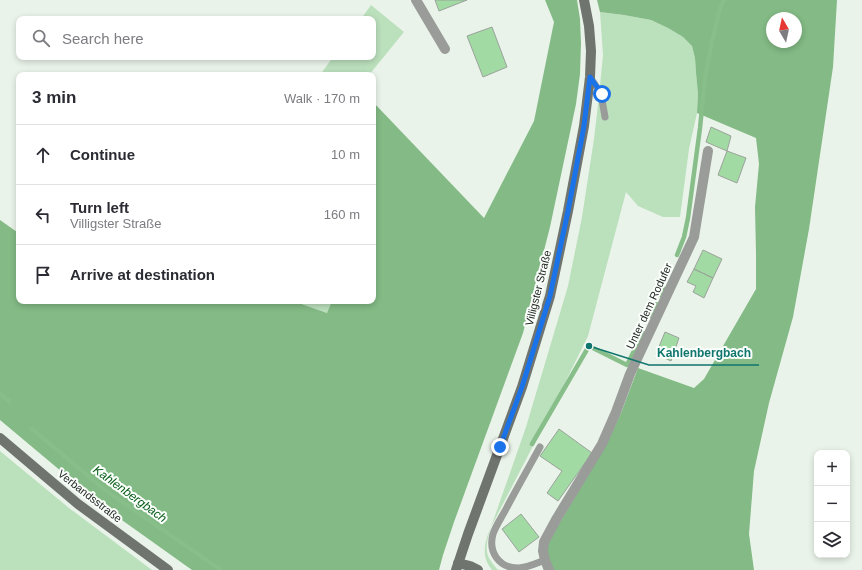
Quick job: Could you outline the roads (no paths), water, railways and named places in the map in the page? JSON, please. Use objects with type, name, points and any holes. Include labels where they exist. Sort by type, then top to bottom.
[{"type":"main road","name":"Villigster Straße","points":[[457,566],[522,387],[550,296],[568,211],[582,134],[590,77],[591,51],[589,26],[584,0]]},
{"type":"main road","name":"Verbandsstraße","points":[[0,438],[78,504],[168,570]]},
{"type":"main road","points":[[457,566],[470,566],[478,570]]},
{"type":"street","points":[[416,0],[445,49]]},
{"type":"street","name":"Unter dem Rodufer","points":[[549,570],[543,551],[544,542],[602,444],[630,374],[694,237],[708,151]]},
{"type":"lane","points":[[590,77],[602,94],[605,117]]},
{"type":"lane","points":[[540,447],[494,533],[492,545],[495,556],[502,563],[510,567],[519,568],[545,560]]},
{"type":"waterway","name":"Kahlenbergbach","points":[[677,255],[684,237],[688,218],[705,78],[720,8],[724,0]]},
{"type":"waterway","name":"Kahlenbergbach","points":[[660,295],[663,288]]},
{"type":"waterway","name":"Kahlenbergbach","points":[[651,316],[656,304]]},
{"type":"waterway","name":"Kahlenbergbach","points":[[532,444],[589,346],[627,365],[643,333]]},
{"type":"waterway","name":"Kahlenbergbach","points":[[0,394],[9,401]]},
{"type":"waterway","name":"Kahlenbergbach","points":[[32,429],[105,490],[221,570]]},
{"type":"place","name":"Kahlenbergbach","points":[[589,346]]}]
